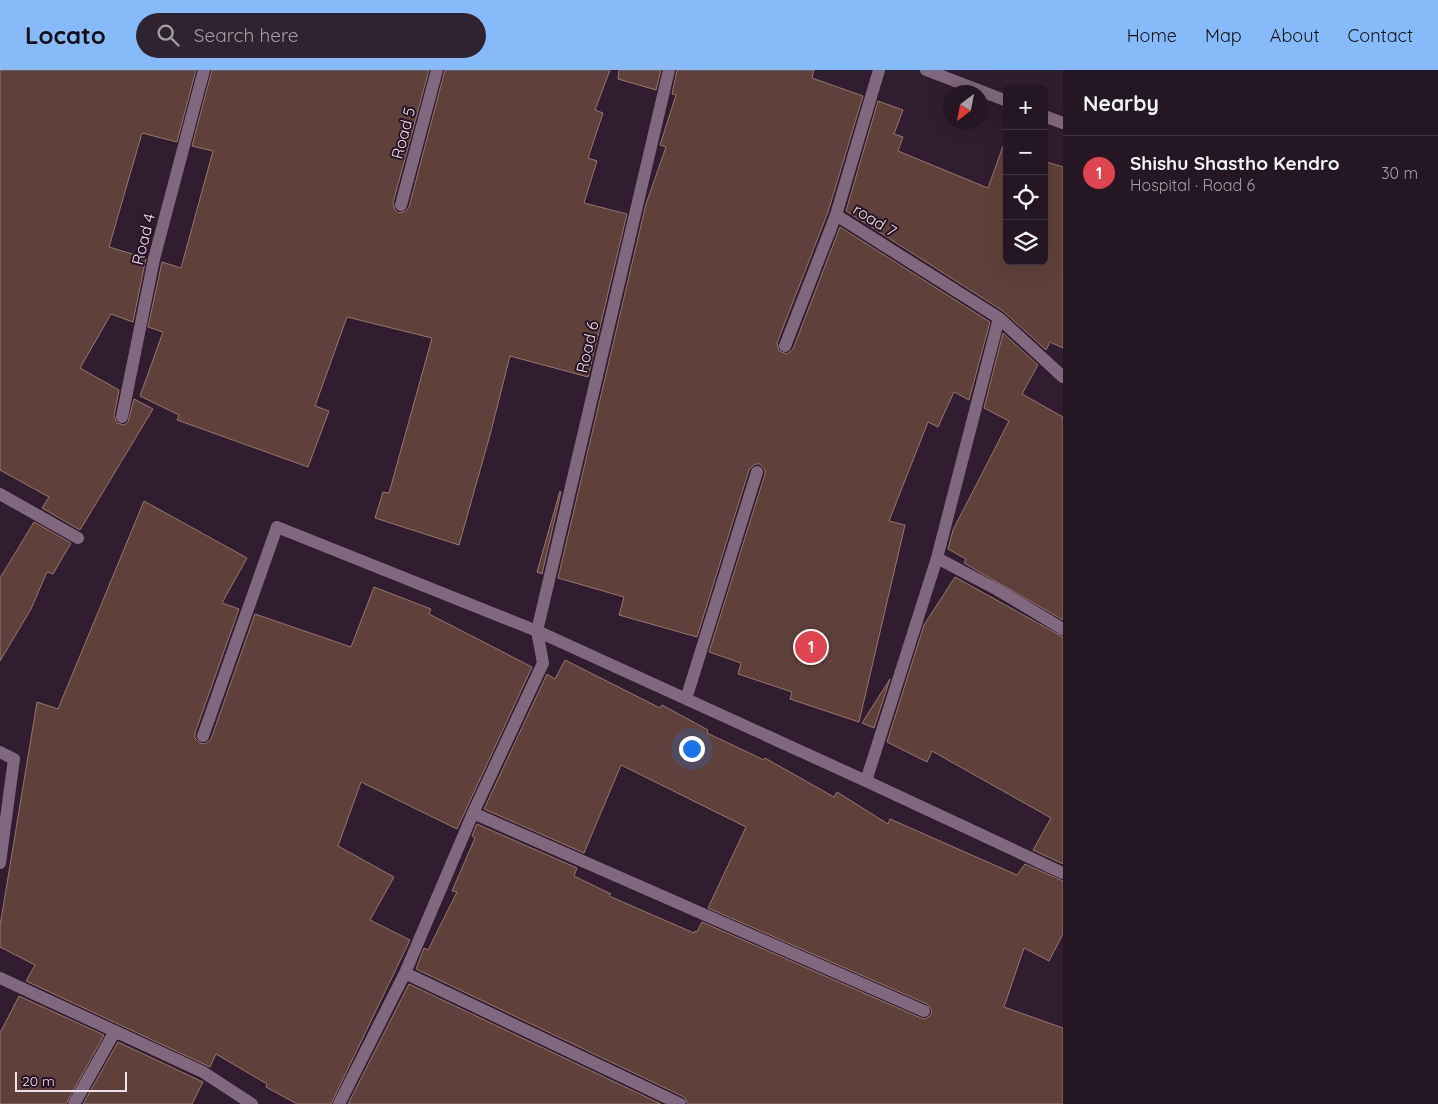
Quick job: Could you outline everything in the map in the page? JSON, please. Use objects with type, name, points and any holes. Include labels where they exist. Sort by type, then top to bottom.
[{"type":"street","name":"Road 4","points":[[122,417],[154,259],[204,70]]},
{"type":"street","name":"Road 5","points":[[401,205],[437,70]]},
{"type":"street","name":"Road 6","points":[[537,631],[669,70]]},
{"type":"street","name":"road 7","points":[[879,70],[836,215],[999,318],[1063,377]]},
{"type":"street","points":[[926,70],[1003,99]]},
{"type":"street","points":[[1048,117],[1063,123]]},
{"type":"street","points":[[785,346],[836,215]]},
{"type":"street","points":[[866,781],[937,558],[999,318]]},
{"type":"street","points":[[686,699],[757,472]]},
{"type":"street","points":[[0,494],[78,538]]},
{"type":"street","points":[[203,736],[277,527],[537,631],[1063,873]]},
{"type":"street","points":[[937,558],[998,590],[1063,629]]},
{"type":"street","points":[[339,1104],[404,973],[473,813],[544,663],[537,631]]},
{"type":"street","points":[[0,752],[14,759],[0,863]]},
{"type":"street","points":[[473,813],[924,1010]]},
{"type":"street","points":[[404,973],[680,1104]]},
{"type":"street","points":[[0,978],[203,1072],[252,1104]]},
{"type":"street","points":[[74,1104],[115,1031]]},
{"type":"building","points":[[0,70],[196,70],[177,142],[142,133],[109,247],[146,258],[133,322],[111,314],[80,368],[119,390],[114,416],[117,423],[124,425],[128,422],[134,399],[153,409],[80,530],[42,508],[49,497],[0,470]]},
{"type":"building","points":[[212,70],[429,70],[393,203],[395,210],[399,213],[406,211],[409,207],[445,70],[610,70],[595,110],[603,113],[588,158],[597,161],[584,203],[627,214],[588,377],[510,356],[459,545],[375,518],[383,492],[389,493],[432,338],[347,317],[315,406],[329,411],[308,467],[177,420],[179,415],[140,396],[163,332],[148,327],[162,262],[181,268],[213,151],[192,146]]},
{"type":"building","points":[[619,70],[661,70],[656,90],[618,79]]},
{"type":"building","points":[[677,70],[814,70],[812,78],[863,96],[828,212],[777,343],[779,351],[787,354],[793,349],[840,227],[990,322],[969,400],[954,392],[938,427],[928,422],[889,521],[905,525],[859,722],[790,699],[792,692],[738,674],[741,663],[709,652],[765,474],[765,470],[760,464],[755,464],[749,470],[697,637],[619,615],[624,597],[558,578],[646,204],[666,147],[660,145],[676,95],[672,94]]},
{"type":"building","points":[[878,101],[903,110],[894,134],[903,137],[898,151],[988,188],[1003,146],[1003,265],[1048,265],[1048,162],[1063,167],[1063,348],[1050,342],[1046,350],[1003,311],[846,211]]},
{"type":"building","points":[[1003,333],[1038,365],[1022,394],[1063,417],[1063,620],[964,563],[966,559],[948,549],[953,530],[1009,421],[984,408]]},
{"type":"building","points":[[561,492],[542,574],[537,572]]},
{"type":"building","points":[[144,501],[247,558],[222,603],[239,609],[195,733],[195,738],[200,743],[205,744],[211,739],[255,614],[351,647],[374,587],[431,609],[429,614],[532,667],[457,829],[361,782],[338,846],[394,877],[370,920],[410,940],[331,1104],[297,1104],[266,1087],[267,1084],[216,1054],[210,1067],[26,981],[35,965],[0,947],[0,926],[37,702],[58,709]]},
{"type":"building","points":[[34,522],[71,543],[53,574],[47,572],[31,609],[0,661],[0,578]]},
{"type":"building","points":[[955,577],[1063,637],[1063,864],[1033,850],[1051,818],[932,751],[927,762],[887,742],[924,625]]},
{"type":"building","points":[[565,660],[660,708],[662,705],[708,730],[707,733],[764,760],[765,758],[834,797],[837,792],[888,824],[890,819],[1017,875],[1025,864],[1063,881],[1063,934],[1049,961],[1024,948],[1004,1007],[1063,1028],[1063,1104],[688,1104],[684,1097],[416,969],[424,948],[428,950],[457,892],[452,891],[475,838],[472,836],[477,824],[577,868],[574,876],[611,894],[609,896],[694,933],[695,931],[697,932],[702,922],[921,1018],[925,1019],[931,1015],[932,1010],[927,1004],[708,908],[746,827],[621,765],[584,853],[484,809],[547,674],[555,679]]},
{"type":"building","points":[[890,679],[874,728],[862,723]]},
{"type":"building","points":[[409,984],[661,1104],[348,1104]]},
{"type":"building","points":[[19,996],[104,1035],[66,1104],[0,1104],[0,1033]]},
{"type":"building","points":[[118,1042],[203,1082],[192,1104],[83,1104]]},
{"type":"place","name":"Shishu Shastho Kendro","points":[[811,647]]}]
